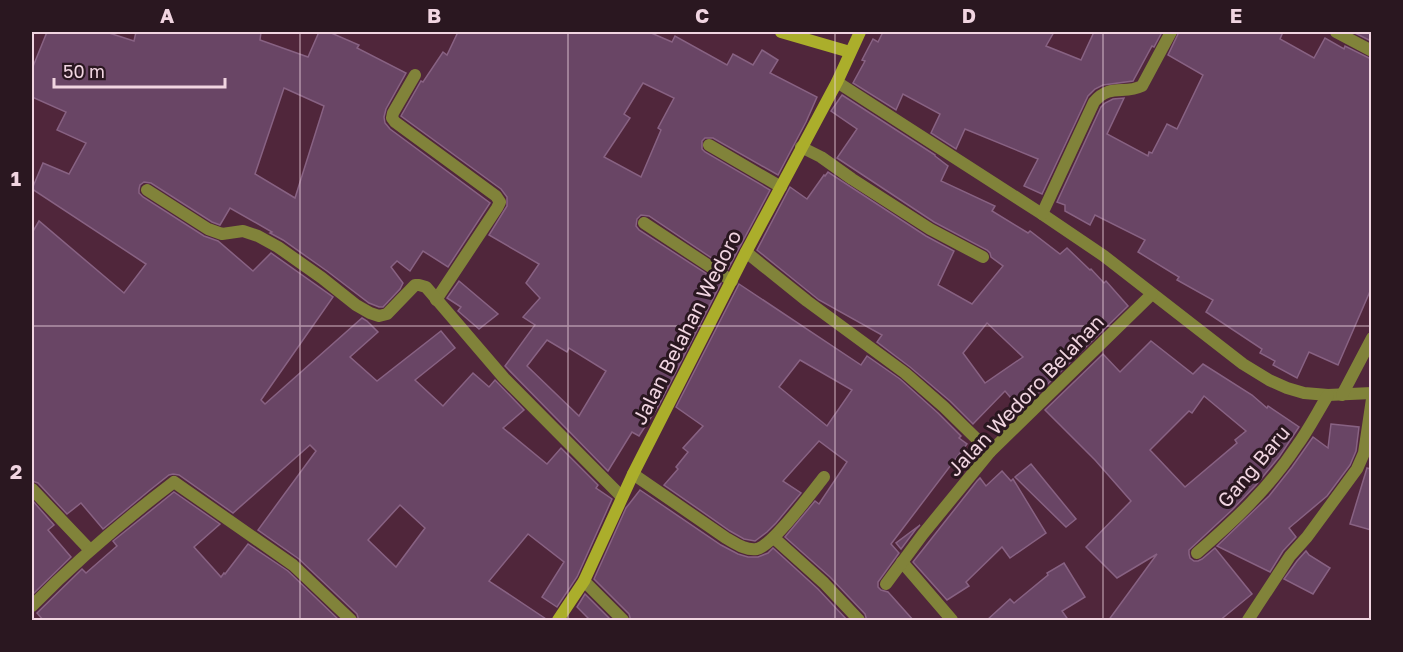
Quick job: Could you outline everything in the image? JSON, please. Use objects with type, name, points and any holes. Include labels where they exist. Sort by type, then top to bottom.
[{"type":"street","points":[[781,32],[850,52]]},
{"type":"street","name":"Jalan Belahan Wedoro","points":[[558,621],[584,581],[633,474],[746,252],[837,82],[860,32]]},
{"type":"street","points":[[1042,214],[1094,102],[1109,90],[1132,90],[1142,86],[1171,32]]},
{"type":"street","points":[[1335,32],[1371,51]]},
{"type":"street","points":[[415,75],[393,113],[394,122],[496,196],[500,202],[436,300]]},
{"type":"street","points":[[837,82],[1104,256],[1243,364],[1269,380],[1304,393],[1328,395],[1371,393]]},
{"type":"street","points":[[709,145],[781,187]]},
{"type":"street","points":[[801,147],[821,157],[930,229],[983,257]]},
{"type":"street","points":[[147,190],[208,230],[222,234],[243,231],[278,247],[370,313],[379,316],[387,314],[415,285],[426,287],[504,378],[622,497]]},
{"type":"street","points":[[644,223],[732,281]]},
{"type":"street","points":[[746,252],[905,374],[944,407],[990,452]]},
{"type":"street","name":"Jalan Wedoro Belahan","points":[[886,584],[945,506],[990,452],[1152,294]]},
{"type":"street","points":[[1342,395],[1371,338]]},
{"type":"street","name":"Gang Baru","points":[[1197,553],[1248,507],[1266,487],[1296,448],[1328,395]]},
{"type":"street","points":[[1248,621],[1290,556],[1357,470],[1364,453],[1371,399]]},
{"type":"street","points":[[633,474],[726,538],[742,547],[756,549],[767,544],[774,537],[824,477]]},
{"type":"street","points":[[32,606],[90,550],[174,482],[292,565],[351,621]]},
{"type":"street","points":[[32,489],[90,550]]},
{"type":"street","points":[[774,537],[824,583],[860,621]]},
{"type":"street","points":[[902,562],[951,621]]},
{"type":"street","points":[[584,581],[623,621]]},
{"type":"building","points":[[47,32],[106,32],[134,41],[136,32],[261,32],[260,40],[308,57],[319,32],[329,32],[359,45],[357,48],[406,73],[386,109],[385,123],[490,203],[448,267],[423,251],[410,271],[397,261],[391,267],[403,283],[383,307],[369,303],[327,271],[270,233],[272,232],[230,208],[220,225],[151,183],[144,182],[140,185],[139,193],[204,236],[218,241],[253,271],[271,253],[333,297],[261,400],[265,404],[362,318],[378,332],[350,357],[377,381],[441,331],[455,348],[415,380],[443,406],[473,373],[489,387],[495,380],[524,410],[503,428],[547,464],[561,448],[598,485],[596,488],[612,499],[577,577],[557,607],[542,597],[564,562],[528,534],[489,581],[549,621],[359,621],[357,614],[299,559],[258,530],[316,451],[310,445],[233,513],[179,475],[173,474],[103,529],[81,503],[67,514],[38,483],[32,481],[32,233],[39,221],[124,293],[146,264],[32,189],[43,163],[69,174],[86,143],[57,130],[66,112],[32,97],[32,69]],"holes":[[[284,88],[324,106],[295,198],[255,174]],[[400,505],[425,528],[396,567],[368,540]]]},
{"type":"building","points":[[458,32],[649,32],[672,42],[675,36],[727,65],[733,54],[753,65],[762,50],[778,60],[770,73],[817,97],[778,175],[713,138],[705,138],[702,141],[702,149],[705,152],[770,190],[728,269],[649,216],[641,215],[637,219],[636,226],[639,230],[721,283],[659,405],[639,436],[632,432],[608,471],[505,366],[535,325],[523,317],[540,298],[526,283],[539,264],[489,235],[507,206],[507,197],[501,189],[401,116],[421,81],[423,82],[443,52],[447,55]],"holes":[[[643,83],[674,98],[658,128],[661,130],[641,177],[604,157],[630,118],[624,114]],[[547,340],[567,352],[569,348],[606,371],[579,416],[527,366]]]},
{"type":"building","points":[[883,32],[1054,32],[1046,46],[1081,60],[1094,32],[1162,32],[1133,81],[1103,85],[1088,96],[1042,194],[1024,186],[1038,159],[965,129],[956,149],[931,133],[940,114],[903,94],[896,110],[853,83],[865,61],[862,60],[873,39],[878,42]]},
{"type":"building","points":[[1179,32],[1283,32],[1280,39],[1314,58],[1325,38],[1344,49],[1345,46],[1371,59],[1371,289],[1338,365],[1309,352],[1297,378],[1273,365],[1275,361],[1260,353],[1262,349],[1206,312],[1213,300],[1177,280],[1179,277],[1138,252],[1145,240],[1095,215],[1090,225],[1065,211],[1065,205],[1057,202],[1101,107],[1105,103],[1113,99],[1124,98],[1107,134],[1148,156],[1149,152],[1152,153],[1167,124],[1177,129],[1203,75],[1168,55]]},
{"type":"building","points":[[1353,32],[1371,32],[1371,41]]},
{"type":"building","points":[[842,95],[935,155],[948,166],[941,181],[995,206],[992,211],[1028,233],[1030,231],[1060,254],[1067,248],[1104,283],[1106,281],[1128,306],[1021,410],[1005,391],[973,424],[950,401],[877,342],[882,335],[819,300],[757,250],[790,187],[807,199],[828,172],[926,236],[954,251],[938,285],[972,304],[1003,266],[991,257],[987,250],[934,222],[837,158],[857,129],[831,111]],"holes":[[[987,323],[1023,357],[985,383],[963,353]]]},
{"type":"building","points":[[459,281],[498,314],[479,329],[458,311],[461,307],[447,298]]},
{"type":"building","points":[[739,284],[861,365],[867,356],[900,379],[938,413],[967,444],[891,544],[899,553],[878,582],[878,587],[888,592],[914,621],[867,621],[865,614],[830,577],[785,537],[815,501],[819,504],[847,462],[819,441],[783,481],[801,493],[767,532],[755,541],[744,539],[664,485],[678,469],[676,467],[688,452],[683,448],[703,426],[676,407]],"holes":[[[800,360],[852,390],[827,426],[779,387]]]},
{"type":"building","points":[[1151,341],[1193,374],[1203,364],[1299,427],[1279,457],[1256,485],[1189,550],[1190,558],[1198,561],[1215,548],[1252,594],[1219,621],[1108,621],[1157,554],[1117,578],[1086,547],[1131,501],[1095,460],[1045,410],[1103,354],[1120,372]],"holes":[[[1204,396],[1246,431],[1235,440],[1237,443],[1185,487],[1150,450],[1189,411],[1192,413]]]},
{"type":"building","points":[[1331,424],[1359,427],[1356,451],[1350,465],[1327,496],[1289,528],[1296,537],[1283,551],[1270,572],[1217,546],[1269,496],[1313,437],[1328,448]]},
{"type":"building","points":[[1031,464],[1076,519],[1066,527],[1015,477]]},
{"type":"building","points":[[1367,468],[1371,469],[1371,530],[1350,524]]},
{"type":"building","points":[[1002,471],[1011,481],[1013,479],[1046,533],[1010,558],[1002,547],[966,582],[969,586],[947,600],[913,562],[977,481],[980,478],[986,486]]},
{"type":"building","points":[[640,490],[738,554],[758,557],[773,548],[818,589],[848,621],[631,621],[629,614],[594,579],[626,508]]},
{"type":"building","points":[[174,492],[220,524],[194,547],[221,577],[248,544],[288,571],[340,621],[44,621],[37,613],[82,569],[86,573],[117,546],[113,541]]},
{"type":"building","points":[[32,500],[54,525],[48,530],[71,557],[32,595]]},
{"type":"building","points":[[920,525],[916,529],[901,549],[896,543]]},
{"type":"building","points":[[1306,551],[1330,568],[1313,594],[1284,579]]},
{"type":"building","points":[[1064,563],[1085,597],[1062,611],[1069,621],[986,621],[1010,599],[1014,603],[1048,575],[1047,573]]},
{"type":"building","points":[[585,594],[612,621],[591,621],[577,607]]}]
